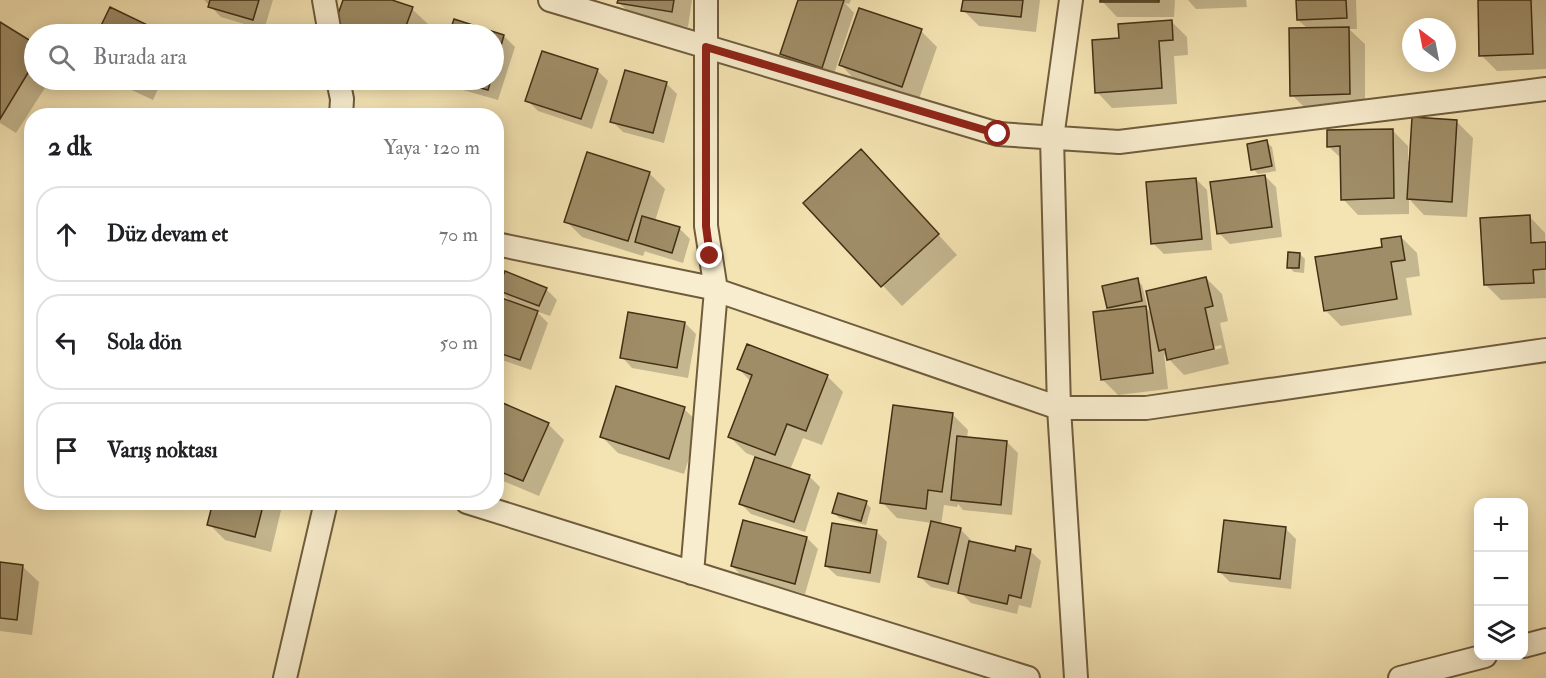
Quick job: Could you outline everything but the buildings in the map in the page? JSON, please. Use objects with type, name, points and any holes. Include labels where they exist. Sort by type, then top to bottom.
[{"type":"street","points":[[324,0],[328,24]]},
{"type":"street","points":[[550,0],[998,134],[1119,142],[1546,89]]},
{"type":"street","points":[[692,573],[716,290],[706,226],[706,0]]},
{"type":"street","points":[[1071,0],[1052,138],[1059,408],[1076,678]]},
{"type":"street","points":[[340,90],[341,108]]},
{"type":"street","points":[[504,246],[707,287],[1059,408],[1146,408],[1546,350]]},
{"type":"street","points":[[285,678],[324,510]]},
{"type":"street","points":[[492,510],[1028,678]]},
{"type":"street","points":[[1528,645],[1546,640]]},
{"type":"street","points":[[1401,678],[1474,659]]},
{"type":"route","points":[[710,256],[706,226],[706,47],[998,134]]}]
